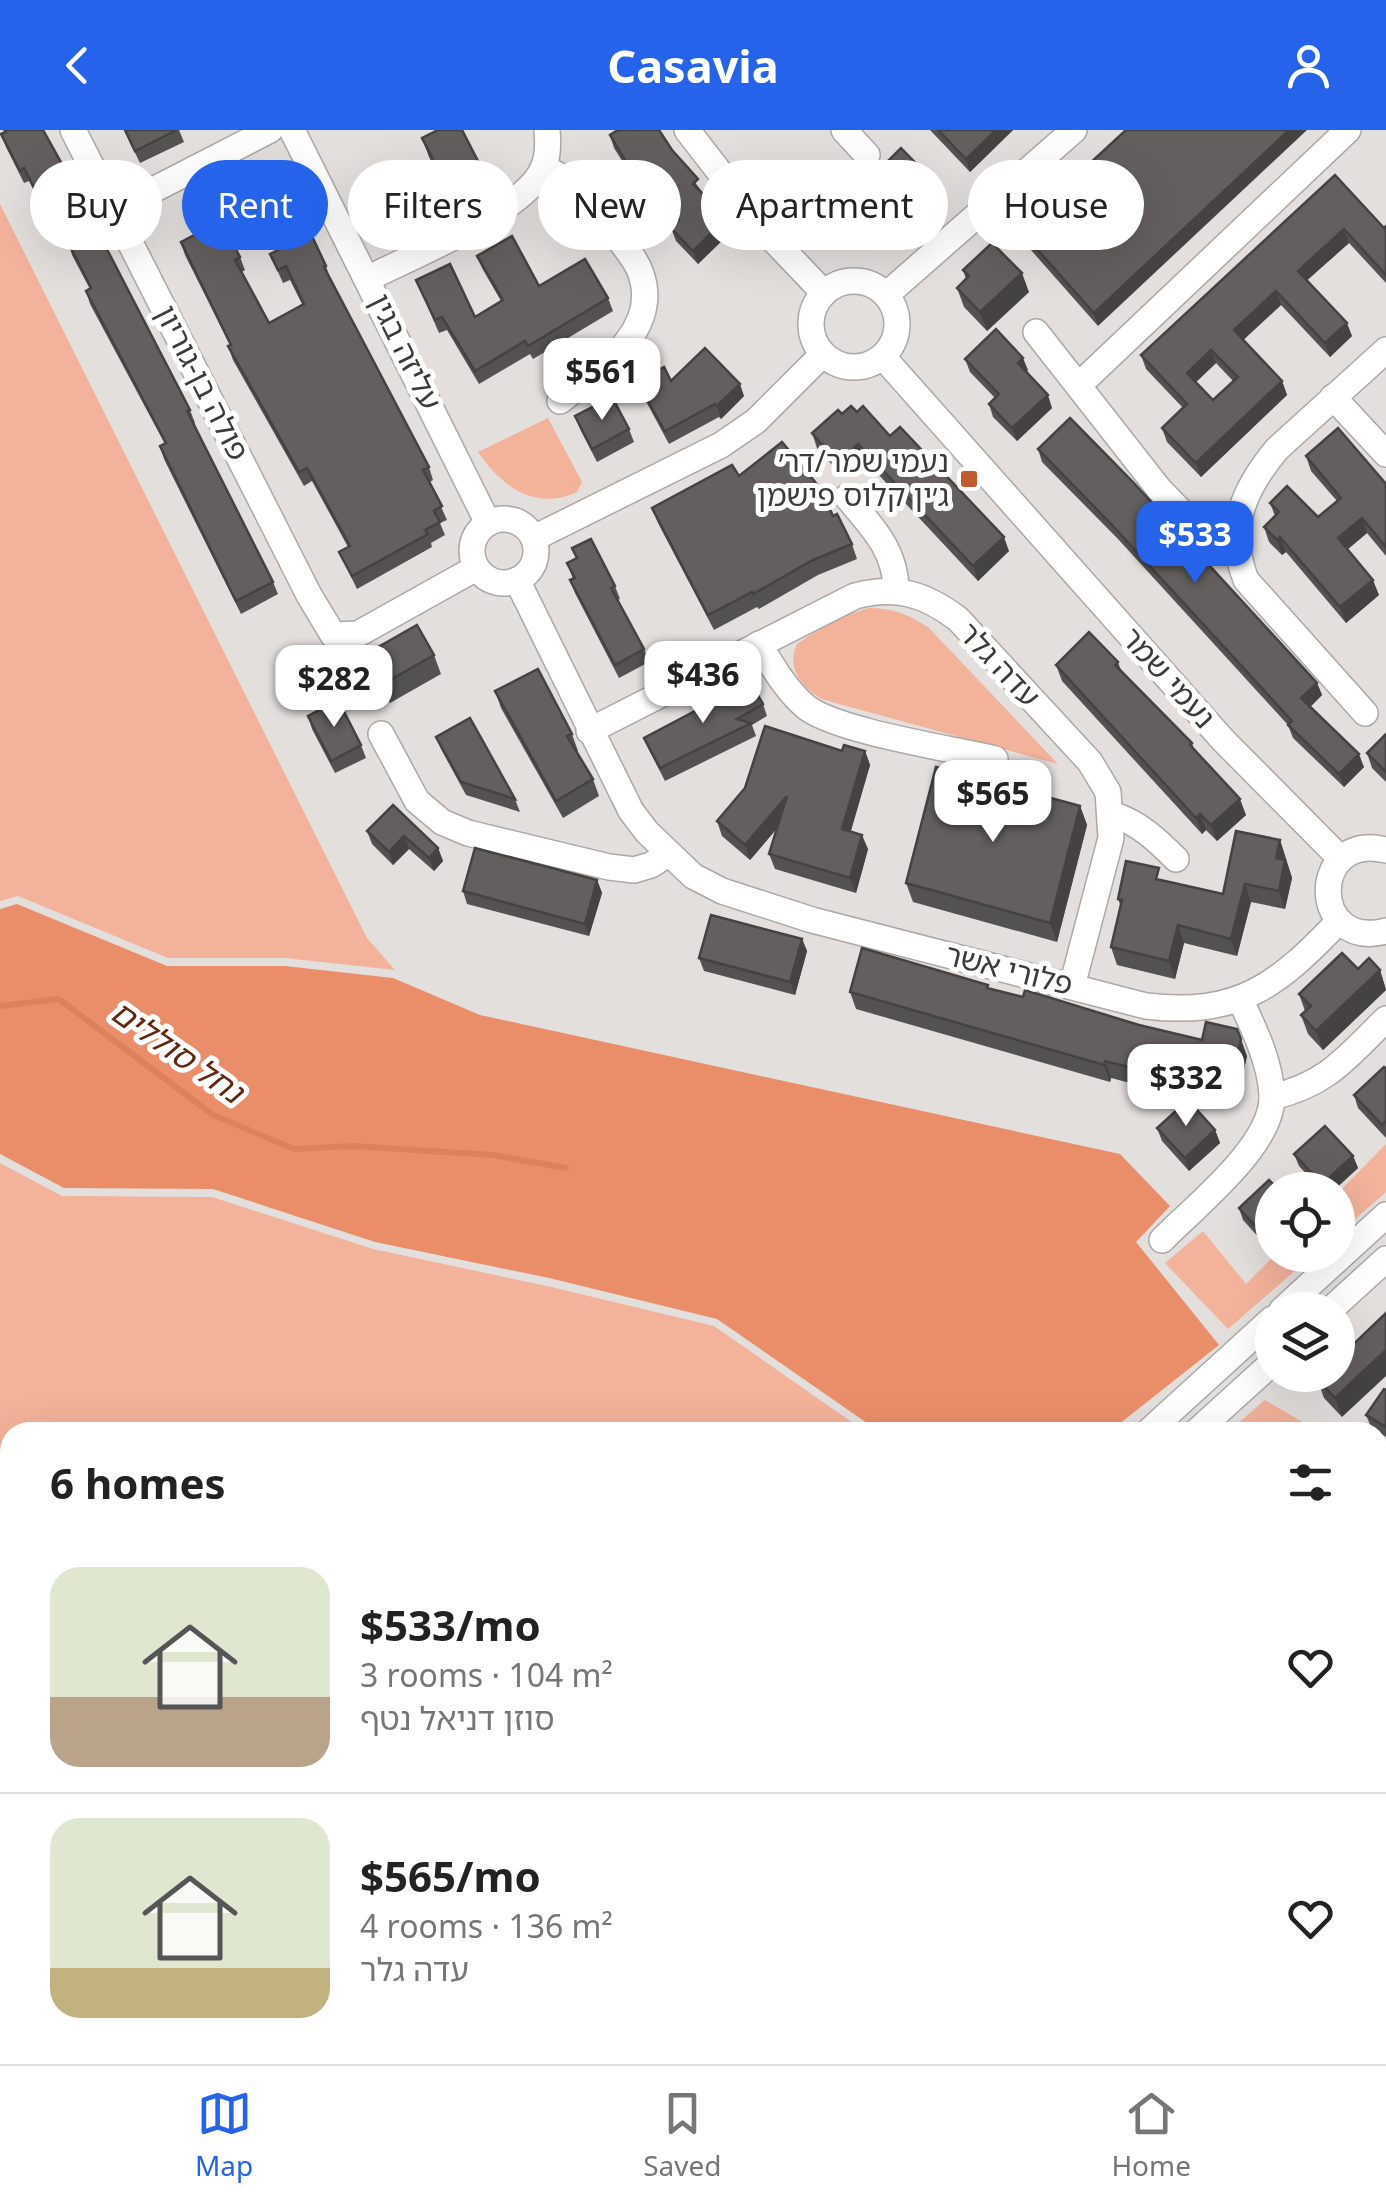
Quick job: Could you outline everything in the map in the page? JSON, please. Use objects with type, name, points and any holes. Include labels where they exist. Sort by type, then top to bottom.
[{"type":"street","name":"פולה בן-גוריון","points":[[73,130],[88,160]]},
{"type":"street","points":[[162,185],[270,130]]},
{"type":"street","name":"עליזה בגין","points":[[292,130],[488,522]]},
{"type":"street","points":[[545,160],[547,130]]},
{"type":"street","points":[[688,130],[766,232],[824,294]]},
{"type":"street","points":[[844,130],[866,155]]},
{"type":"street","points":[[886,295],[1074,130]]},
{"type":"street","points":[[1078,384],[1348,130]]},
{"type":"street","points":[[369,278],[508,206],[538,176]]},
{"type":"street","name":"פולה בן-גוריון","points":[[134,250],[333,635],[358,634],[476,568]]},
{"type":"street","points":[[560,402],[620,352],[639,322],[646,293],[640,270],[625,250]]},
{"type":"street","points":[[862,282],[886,295],[894,306],[897,333],[883,357],[872,364],[846,367],[822,354],[815,343],[812,317],[824,294],[835,286],[862,282]]},
{"type":"street","points":[[1036,332],[1159,489],[1184,514],[1212,530],[1236,536]]},
{"type":"street","points":[[1365,713],[1246,580],[1236,536],[1250,487],[1262,467],[1386,350]]},
{"type":"street","points":[[534,538],[721,445],[770,408],[822,354]]},
{"type":"street","name":"נעמי שמר","points":[[883,357],[1223,740],[1341,859]]},
{"type":"street","points":[[1333,397],[1386,454]]},
{"type":"street","points":[[589,731],[855,596],[896,590],[893,560],[886,544],[847,497]]},
{"type":"street","points":[[488,522],[518,522],[534,538],[534,562],[516,580],[490,580],[476,568],[471,548],[474,537],[488,522]]},
{"type":"street","name":"פלורי אשר","points":[[516,580],[632,811],[668,854],[693,876],[722,891],[765,906],[1146,1006],[1182,1010],[1210,1008],[1240,999],[1275,981],[1339,920]]},
{"type":"street","name":"עדה גלר","points":[[896,590],[920,595],[958,619],[1090,762],[1108,792],[1112,814],[1106,862],[1072,986]]},
{"type":"street","points":[[759,644],[788,690],[810,710],[839,723],[995,759]]},
{"type":"street","points":[[380,734],[417,802],[442,822],[608,867],[634,870],[652,865],[668,854]]},
{"type":"street","points":[[1112,814],[1147,831],[1176,858]]},
{"type":"street","points":[[1386,850],[1367,847],[1341,859],[1327,890],[1332,912],[1339,920],[1360,933],[1386,931]]},
{"type":"street","points":[[1162,1240],[1260,1137],[1272,1097],[1260,1044],[1240,999]]},
{"type":"street","points":[[1272,1097],[1325,1078],[1386,1019]]},
{"type":"street","points":[[1302,1292],[1386,1215]]},
{"type":"street","points":[[1350,1292],[1386,1259]]},
{"type":"street","points":[[1159,1422],[1255,1334]]},
{"type":"street","points":[[1207,1422],[1255,1378]]},
{"type":"shaded area","points":[[0,204],[367,938],[395,970],[285,958],[168,958],[18,896],[0,901]]},
{"type":"shaded area","points":[[548,418],[582,482],[577,492],[547,499],[520,492],[508,484],[478,452]]},
{"type":"shaded area","points":[[868,608],[899,613],[928,627],[1058,764],[814,694],[794,669],[797,644],[833,620]]},
{"type":"shaded area","points":[[17,904],[167,966],[285,966],[393,978],[480,1015],[1120,1154],[1170,1206],[1136,1242],[1219,1345],[1122,1422],[866,1422],[717,1319],[549,1278],[375,1242],[213,1189],[64,1188],[0,1154],[0,909]]},
{"type":"shaded area","points":[[1386,1144],[1386,1192],[1355,1219],[1355,1176]]},
{"type":"shaded area","points":[[0,1163],[62,1196],[212,1197],[373,1249],[714,1326],[852,1422],[0,1422]]},
{"type":"shaded area","points":[[1203,1231],[1246,1284],[1258,1272],[1293,1272],[1270,1292],[1255,1292],[1255,1305],[1228,1329],[1165,1263]]},
{"type":"shaded area","points":[[1265,1400],[1303,1422],[1240,1422]]},
{"type":"building","points":[[43,130],[60,160],[30,160],[30,180],[24,168],[20,171],[1,134]]},
{"type":"building","points":[[125,130],[177,130],[135,151]]},
{"type":"building","points":[[438,130],[462,130],[477,160],[434,160],[422,138]]},
{"type":"building","points":[[618,130],[659,130],[681,160],[625,160],[610,135]]},
{"type":"building","points":[[938,130],[996,130],[966,159]]},
{"type":"building","points":[[1126,130],[1289,130],[1094,313],[1038,250],[1144,250],[1144,160],[1094,160]]},
{"type":"building","points":[[901,148],[913,160],[889,160]]},
{"type":"building","points":[[681,160],[698,179],[693,184],[701,192],[701,243],[693,251],[681,238]]},
{"type":"building","points":[[1335,175],[1386,226],[1386,275],[1344,229],[1298,271],[1347,323],[1325,343],[1276,291],[1234,330],[1282,381],[1196,463],[1162,428],[1187,404],[1141,355]],"holes":[[[1211,350],[1238,377],[1213,400],[1187,373]]]},
{"type":"building","points":[[518,247],[539,286],[585,259],[608,298],[528,346],[525,341],[475,371],[442,317],[435,320],[416,280],[450,264],[475,317],[503,300],[477,256],[488,250]]},
{"type":"building","points":[[72,250],[107,250],[273,582],[236,601],[160,446],[166,443],[86,291],[91,288]]},
{"type":"building","points":[[185,250],[236,250],[240,257],[235,260],[269,323],[304,304],[286,266],[278,270],[270,254],[278,250],[318,250],[429,467],[423,470],[442,506],[434,511],[440,522],[425,530],[428,534],[352,576],[339,552],[350,546],[307,468],[299,472],[228,346],[231,345]]},
{"type":"building","points":[[984,250],[999,250],[1022,273],[980,312],[957,288],[969,276],[963,270]]},
{"type":"building","points":[[996,329],[1023,358],[1018,363],[1048,395],[1012,428],[989,404],[999,394],[965,359]]},
{"type":"building","points":[[705,348],[740,384],[717,406],[665,431],[637,382],[664,367],[671,381]]},
{"type":"building","points":[[612,397],[629,429],[592,449],[575,416]]},
{"type":"building","points":[[851,406],[857,412],[863,406],[890,436],[900,427],[1004,537],[973,566],[858,444],[838,463],[812,433],[838,410],[842,414]]},
{"type":"building","points":[[1070,418],[1317,683],[1301,698],[1359,754],[1339,774],[1288,725],[1292,721],[1038,449]]},
{"type":"building","points":[[1338,428],[1386,484],[1386,547],[1362,518],[1338,538],[1373,580],[1340,607],[1280,537],[1277,540],[1264,527],[1279,512],[1270,503],[1287,486],[1318,517],[1341,498],[1306,456]]},
{"type":"building","points":[[782,442],[820,488],[852,544],[708,615],[652,508],[732,465],[739,476]]},
{"type":"building","points":[[591,539],[615,586],[611,588],[644,649],[615,665],[570,580],[575,578],[567,563],[577,558],[572,548]]},
{"type":"building","points":[[417,625],[434,655],[383,684],[366,654]]},
{"type":"building","points":[[1089,632],[1240,799],[1211,825],[1200,814],[1196,818],[1056,665]]},
{"type":"building","points":[[538,669],[572,734],[567,736],[593,779],[556,801],[495,691]]},
{"type":"building","points":[[750,682],[763,704],[737,719],[751,723],[660,768],[644,738]]},
{"type":"building","points":[[338,700],[361,745],[331,761],[308,716]]},
{"type":"building","points":[[470,718],[515,799],[461,782],[436,737]]},
{"type":"building","points":[[765,726],[842,751],[844,745],[865,751],[842,829],[862,835],[850,878],[769,854],[787,796],[745,845],[717,821],[745,788]]},
{"type":"building","points":[[1386,734],[1386,772],[1367,753]]},
{"type":"building","points":[[936,767],[1080,806],[1050,923],[906,883]]},
{"type":"building","points":[[393,805],[438,848],[429,858],[404,836],[389,852],[367,831]]},
{"type":"building","points":[[1236,831],[1280,840],[1276,858],[1285,860],[1279,891],[1245,884],[1231,939],[1178,925],[1169,961],[1111,947],[1126,861],[1159,868],[1156,879],[1223,894]]},
{"type":"building","points":[[475,848],[597,880],[585,924],[463,891]]},
{"type":"building","points":[[711,915],[802,939],[790,982],[699,958]]},
{"type":"building","points":[[862,948],[988,985],[987,988],[1023,997],[1025,990],[1202,1040],[1206,1022],[1237,1029],[1241,1039],[1230,1087],[1166,1074],[1170,1078],[1105,1061],[1104,1065],[850,992]]},
{"type":"building","points":[[1342,953],[1358,969],[1369,958],[1380,970],[1316,1031],[1301,1015],[1311,1006],[1299,994]]},
{"type":"building","points":[[1384,1067],[1386,1121],[1382,1125],[1354,1095]]},
{"type":"building","points":[[1188,1100],[1215,1130],[1185,1158],[1157,1128]]},
{"type":"building","points":[[1325,1126],[1353,1156],[1335,1172],[1311,1172],[1294,1154]]},
{"type":"building","points":[[1255,1193],[1255,1226],[1239,1208]]},
{"type":"building","points":[[1386,1313],[1386,1350],[1355,1379],[1355,1343]]},
{"type":"building","points":[[1384,1389],[1386,1390],[1386,1422],[1366,1415]]},
{"type":"waterway","name":"נחל סוללים","points":[[0,1006],[59,999],[213,1115],[294,1149],[353,1146],[493,1155],[566,1168]]},
{"type":"place","name":"נעמי שמר/דר׳ ג׳ין קלוס פישמן","points":[[969,479]]}]
